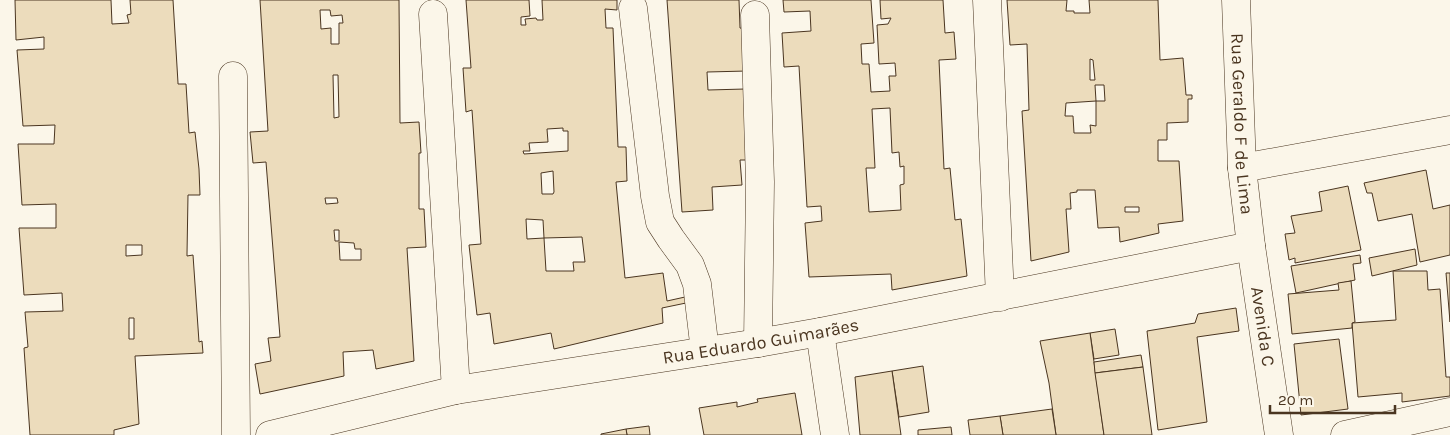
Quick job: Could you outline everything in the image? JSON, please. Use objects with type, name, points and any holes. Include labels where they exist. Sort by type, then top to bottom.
[{"type":"street","points":[[987,0],[1000,297]]},
{"type":"street","name":"Rua Geraldo F de Lima","points":[[1236,0],[1242,168],[1251,246]]},
{"type":"street","points":[[633,8],[660,222],[690,265],[697,284],[705,352]]},
{"type":"street","points":[[433,14],[456,390]]},
{"type":"street","points":[[755,15],[760,182],[758,344]]},
{"type":"street","points":[[233,76],[236,435]]},
{"type":"street","points":[[1242,168],[1450,130]]},
{"type":"street","name":"Rua Eduardo Guimarães","points":[[270,435],[456,390],[758,344],[1251,246]]},
{"type":"street","name":"Avenida C","points":[[1251,246],[1279,435]]},
{"type":"street","points":[[820,332],[835,435]]},
{"type":"street","points":[[1345,435],[1450,412]]},
{"type":"building","points":[[15,0],[111,0],[112,24],[129,23],[127,15],[131,14],[130,0],[173,0],[178,84],[186,84],[189,133],[195,132],[199,169],[200,195],[188,195],[187,256],[193,255],[199,342],[202,341],[203,353],[135,356],[139,424],[114,430],[114,435],[30,435],[24,348],[28,347],[25,312],[63,311],[62,293],[24,295],[19,228],[56,228],[56,204],[22,205],[18,144],[54,144],[55,125],[23,126],[17,50],[44,49],[44,37],[16,40]],"holes":[[[126,245],[142,245],[142,255],[126,256]],[[129,318],[134,318],[134,339],[129,339]]]},
{"type":"building","points":[[260,0],[399,0],[400,123],[419,122],[421,153],[419,153],[419,209],[424,209],[426,247],[407,248],[414,361],[376,369],[373,350],[343,352],[344,376],[260,394],[255,364],[271,361],[268,338],[280,337],[266,162],[253,163],[250,132],[268,131]],"holes":[[[320,10],[330,10],[331,16],[342,15],[343,23],[339,23],[339,44],[331,44],[331,28],[321,29]],[[333,75],[338,75],[339,117],[334,118]],[[325,198],[337,198],[338,203],[326,204]],[[334,230],[339,230],[339,241],[335,241]],[[339,242],[354,243],[355,249],[361,249],[361,260],[340,260]]]},
{"type":"building","points":[[466,0],[529,0],[530,16],[521,17],[521,25],[526,25],[525,19],[536,18],[537,20],[543,20],[542,0],[617,0],[617,10],[605,9],[606,28],[613,28],[618,147],[626,147],[627,181],[616,182],[625,278],[663,273],[667,301],[685,297],[686,303],[662,308],[663,323],[554,349],[551,333],[494,344],[490,313],[477,315],[469,245],[481,244],[472,110],[466,112],[463,68],[471,68]],"holes":[[[563,128],[563,131],[568,131],[568,151],[524,154],[523,151],[530,151],[529,143],[548,142],[547,129]],[[553,171],[553,194],[542,194],[541,173]],[[526,219],[543,220],[544,238],[527,239]],[[582,237],[585,262],[573,262],[574,271],[546,271],[544,238]]]},
{"type":"building","points":[[667,0],[739,0],[740,28],[745,29],[747,71],[707,72],[708,90],[745,89],[747,160],[740,160],[742,185],[712,187],[713,210],[682,212]]},
{"type":"building","points":[[783,0],[871,0],[874,43],[861,44],[862,64],[869,64],[871,92],[890,91],[889,76],[896,76],[895,63],[879,64],[877,25],[888,24],[891,18],[881,19],[880,0],[943,0],[945,33],[954,32],[956,59],[939,60],[944,169],[950,168],[955,220],[961,219],[967,276],[892,290],[891,274],[809,277],[805,223],[822,221],[821,206],[807,207],[799,66],[784,67],[782,33],[811,31],[810,11],[784,12]],"holes":[[[890,108],[892,153],[899,152],[900,167],[904,166],[904,184],[900,185],[901,210],[869,212],[866,168],[875,168],[872,109]]]},
{"type":"building","points":[[1007,0],[1067,0],[1066,11],[1090,13],[1089,0],[1158,0],[1160,60],[1183,58],[1186,95],[1192,95],[1192,99],[1188,99],[1188,122],[1167,123],[1167,140],[1158,140],[1158,161],[1179,161],[1183,221],[1158,224],[1159,233],[1120,242],[1119,227],[1098,228],[1095,190],[1077,190],[1077,192],[1070,193],[1071,209],[1066,209],[1069,252],[1031,261],[1022,111],[1029,110],[1027,44],[1010,45]],"holes":[[[1090,59],[1093,60],[1095,80],[1090,80]],[[1095,85],[1104,85],[1105,101],[1096,101]],[[1096,101],[1096,126],[1090,125],[1091,133],[1074,133],[1073,116],[1065,116],[1066,103]],[[1125,207],[1139,207],[1139,212],[1125,212]]]},
{"type":"building","points":[[1426,170],[1433,209],[1450,205],[1450,255],[1420,262],[1412,214],[1378,221],[1372,193],[1367,193],[1364,183]]},
{"type":"building","points":[[1348,186],[1361,250],[1295,263],[1295,258],[1289,260],[1285,234],[1295,233],[1291,216],[1322,211],[1319,192]]},
{"type":"building","points":[[1415,249],[1417,265],[1372,276],[1369,258]]},
{"type":"building","points":[[1360,255],[1361,263],[1353,264],[1355,280],[1296,293],[1291,266]]},
{"type":"building","points":[[1393,271],[1427,271],[1428,290],[1440,289],[1446,377],[1450,377],[1450,396],[1402,402],[1402,393],[1358,397],[1352,323],[1396,320]]},
{"type":"building","points":[[1446,273],[1450,273],[1450,322]]},
{"type":"building","points":[[1351,281],[1355,322],[1352,323],[1352,328],[1292,334],[1288,294],[1339,290],[1338,283]]},
{"type":"building","points":[[1236,308],[1239,331],[1197,337],[1207,422],[1158,430],[1147,331],[1195,323],[1198,314]]},
{"type":"building","points":[[1115,329],[1119,355],[1094,359],[1090,333]]},
{"type":"building","points":[[1090,333],[1104,435],[1056,435],[1049,383],[1040,341]]},
{"type":"building","points":[[1339,339],[1348,409],[1301,415],[1294,344]]},
{"type":"building","points":[[1141,355],[1143,367],[1095,373],[1094,362]]},
{"type":"building","points":[[923,366],[929,412],[899,417],[892,371]]},
{"type":"building","points":[[1143,367],[1152,435],[1104,435],[1095,373]]},
{"type":"building","points":[[892,371],[901,435],[860,435],[855,377]]},
{"type":"building","points":[[795,393],[802,435],[704,435],[699,408],[737,402],[737,407],[758,402],[757,399]]},
{"type":"building","points":[[1052,409],[1056,435],[1003,435],[1000,416]]},
{"type":"building","points":[[1000,416],[1003,435],[970,435],[968,420]]},
{"type":"building","points":[[649,426],[650,435],[627,435],[626,429]]},
{"type":"building","points":[[951,427],[952,435],[918,435],[918,430]]},
{"type":"building","points":[[626,429],[627,435],[601,435],[601,434]]}]
